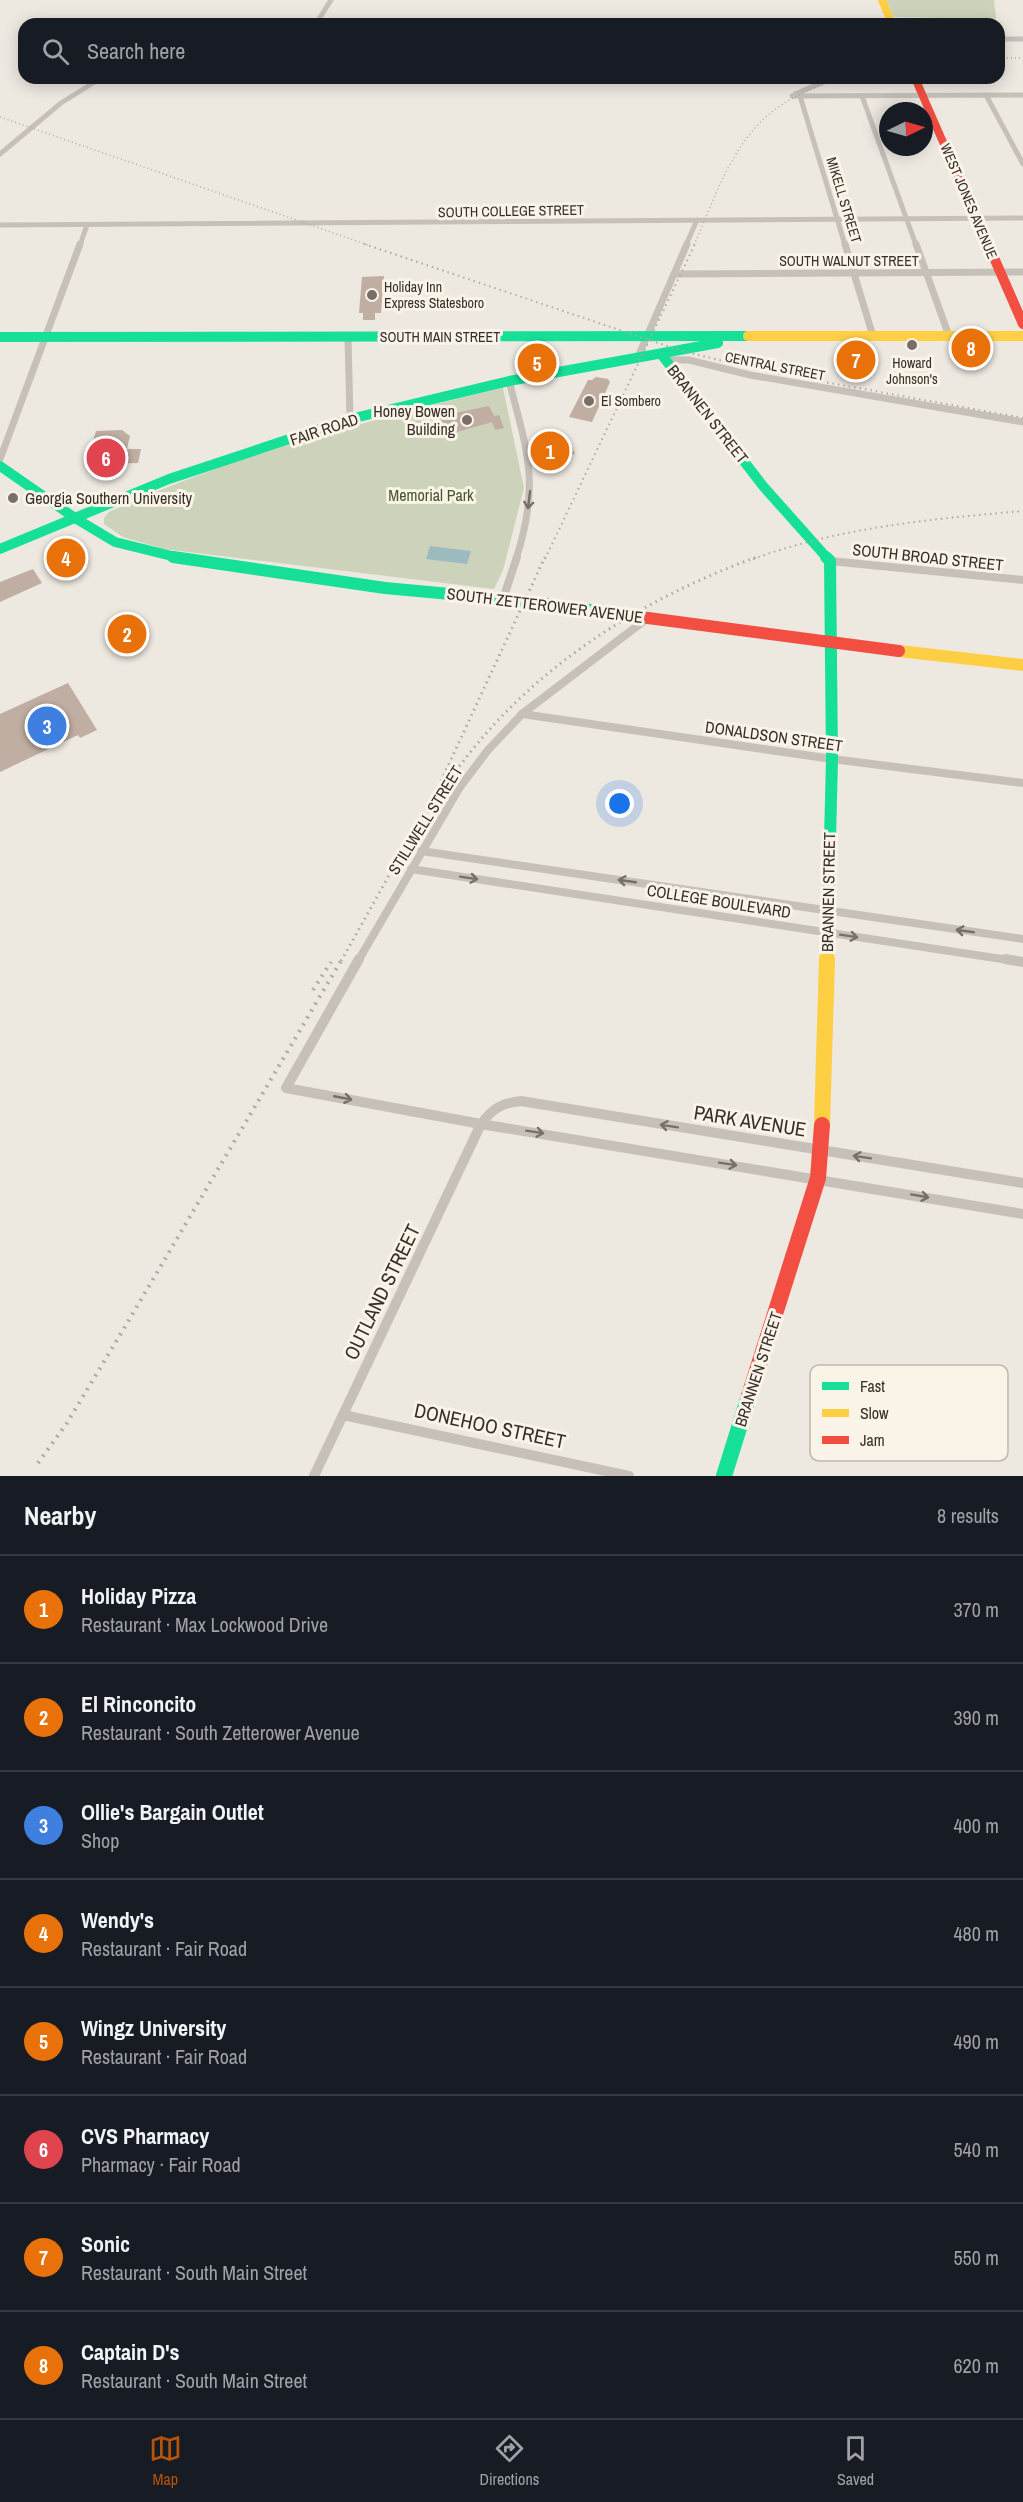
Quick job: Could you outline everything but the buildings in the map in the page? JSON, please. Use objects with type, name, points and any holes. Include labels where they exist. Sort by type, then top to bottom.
[{"type":"street","points":[[321,18],[332,0]]},
{"type":"street","points":[[882,0],[890,18]]},
{"type":"street","points":[[1005,39],[1023,39]]},
{"type":"street","points":[[0,154],[57,105],[91,84]]},
{"type":"street","points":[[819,84],[792,96],[1023,95]]},
{"type":"street","name":"WEST JONES AVENUE","points":[[918,84],[1023,324]]},
{"type":"street","points":[[986,95],[1023,164]]},
{"type":"street","name":"MIKELL STREET","points":[[800,96],[873,336]]},
{"type":"street","points":[[862,96],[949,336]]},
{"type":"street","name":"SOUTH COLLEGE STREET","points":[[0,225],[1023,218]]},
{"type":"street","points":[[638,357],[649,337],[697,220]]},
{"type":"street","points":[[0,459],[87,225]]},
{"type":"street","name":"SOUTH WALNUT STREET","points":[[675,274],[1023,273]]},
{"type":"street","name":"SOUTH MAIN STREET","points":[[0,337],[1023,336]]},
{"type":"street","points":[[348,337],[350,419]]},
{"type":"street","name":"BRANNEN STREET","points":[[649,337],[789,516],[830,561],[832,759],[818,1178],[724,1476]]},
{"type":"street","name":"FAIR ROAD","points":[[0,549],[169,479],[350,419],[509,381],[638,357],[663,357],[749,337]]},
{"type":"street","name":"CENTRAL STREET","points":[[663,357],[688,360],[750,375],[1023,422]]},
{"type":"street","points":[[503,599],[524,531],[531,491],[529,466],[509,381]]},
{"type":"street","name":"SOUTH ZETTEROWER AVENUE","points":[[0,466],[75,518],[115,542],[181,559],[377,587],[503,599],[649,617],[832,644],[1023,665]]},
{"type":"street","name":"SOUTH BROAD STREET","points":[[830,561],[1023,580]]},
{"type":"street","name":"STILLWELL STREET","points":[[481,1124],[286,1088],[411,868],[460,787],[488,750],[522,714],[649,617]]},
{"type":"street","name":"DONALDSON STREET","points":[[522,714],[832,759],[1023,783]]},
{"type":"street","name":"COLLEGE BOULEVARD","points":[[421,852],[1023,939]]},
{"type":"street","name":"COLLEGE BOULEVARD","points":[[411,868],[1023,962]]},
{"type":"street","name":"PARK AVENUE","points":[[481,1124],[494,1106],[505,1102],[520,1101],[1023,1183]]},
{"type":"street","points":[[481,1124],[818,1178],[1023,1214]]},
{"type":"street","name":"OUTLAND STREET","points":[[314,1476],[481,1124]]},
{"type":"street","name":"DONEHOO STREET","points":[[343,1414],[629,1476]]},
{"type":"green space","points":[[886,0],[994,0],[996,18],[945,18],[894,17]]},
{"type":"green space","name":"Memorial Park","points":[[503,388],[524,488],[503,570],[494,589],[164,549],[123,537],[104,524],[104,518],[109,512],[253,456],[352,426]]},
{"type":"water","points":[[430,546],[471,551],[467,564],[426,559]]},
{"type":"railway","points":[[1005,58],[1023,58]]},
{"type":"railway","points":[[694,245],[726,173],[746,139],[758,124],[788,101],[824,84]]},
{"type":"railway","points":[[0,117],[368,245]]},
{"type":"railway","points":[[364,244],[649,340]]},
{"type":"railway","points":[[649,340],[695,244]]},
{"type":"railway","points":[[545,559],[649,340]]},
{"type":"railway","points":[[649,340],[682,351],[764,371],[1023,418]]},
{"type":"railway","points":[[753,559],[819,539],[886,526],[1023,511]]},
{"type":"railway","points":[[441,781],[545,557]]},
{"type":"railway","points":[[341,961],[430,807],[494,724],[526,693],[596,637],[674,592],[757,557]]},
{"type":"railway","points":[[38,1463],[67,1423],[342,959]]},
{"type":"railway","points":[[313,990],[331,962]]},
{"type":"traffic: fast","points":[[0,337],[748,336]]},
{"type":"traffic: fast","points":[[0,549],[169,479],[350,419],[509,381],[718,343]]},
{"type":"traffic: fast","points":[[661,354],[763,486],[830,561],[832,759],[828,921]]},
{"type":"traffic: fast","points":[[0,466],[75,518],[115,542],[173,557],[385,588],[526,601],[648,618]]},
{"type":"traffic: fast","points":[[724,1476],[749,1396]]},
{"type":"traffic: slow","points":[[882,0],[890,18]]},
{"type":"traffic: slow","points":[[748,336],[1023,336]]},
{"type":"traffic: slow","points":[[899,651],[1023,665]]},
{"type":"traffic: slow","points":[[822,1125],[828,921]]},
{"type":"traffic: jam","points":[[918,84],[1023,324]]},
{"type":"traffic: jam","points":[[648,618],[899,651]]},
{"type":"traffic: jam","points":[[749,1396],[818,1178],[822,1125]]},
{"type":"place","name":"Holiday Inn Express Statesboro","points":[[372,295]]},
{"type":"place","name":"Howard Johnson's","points":[[912,345]]},
{"type":"place","name":"Captain D's","points":[[971,348]]},
{"type":"place","name":"Sonic","points":[[856,360]]},
{"type":"place","name":"Wingz University","points":[[537,363]]},
{"type":"place","name":"El Sombero","points":[[589,401]]},
{"type":"place","name":"Honey Bowen Building","points":[[467,420]]},
{"type":"place","name":"Holiday Pizza","points":[[550,451]]},
{"type":"place","name":"CVS Pharmacy","points":[[106,458]]},
{"type":"place","name":"Georgia Southern University","points":[[13,498]]},
{"type":"place","name":"Wendy's","points":[[66,558]]},
{"type":"place","name":"El Rinconcito","points":[[127,634]]},
{"type":"place","name":"Ollie's Bargain Outlet","points":[[47,726]]}]
